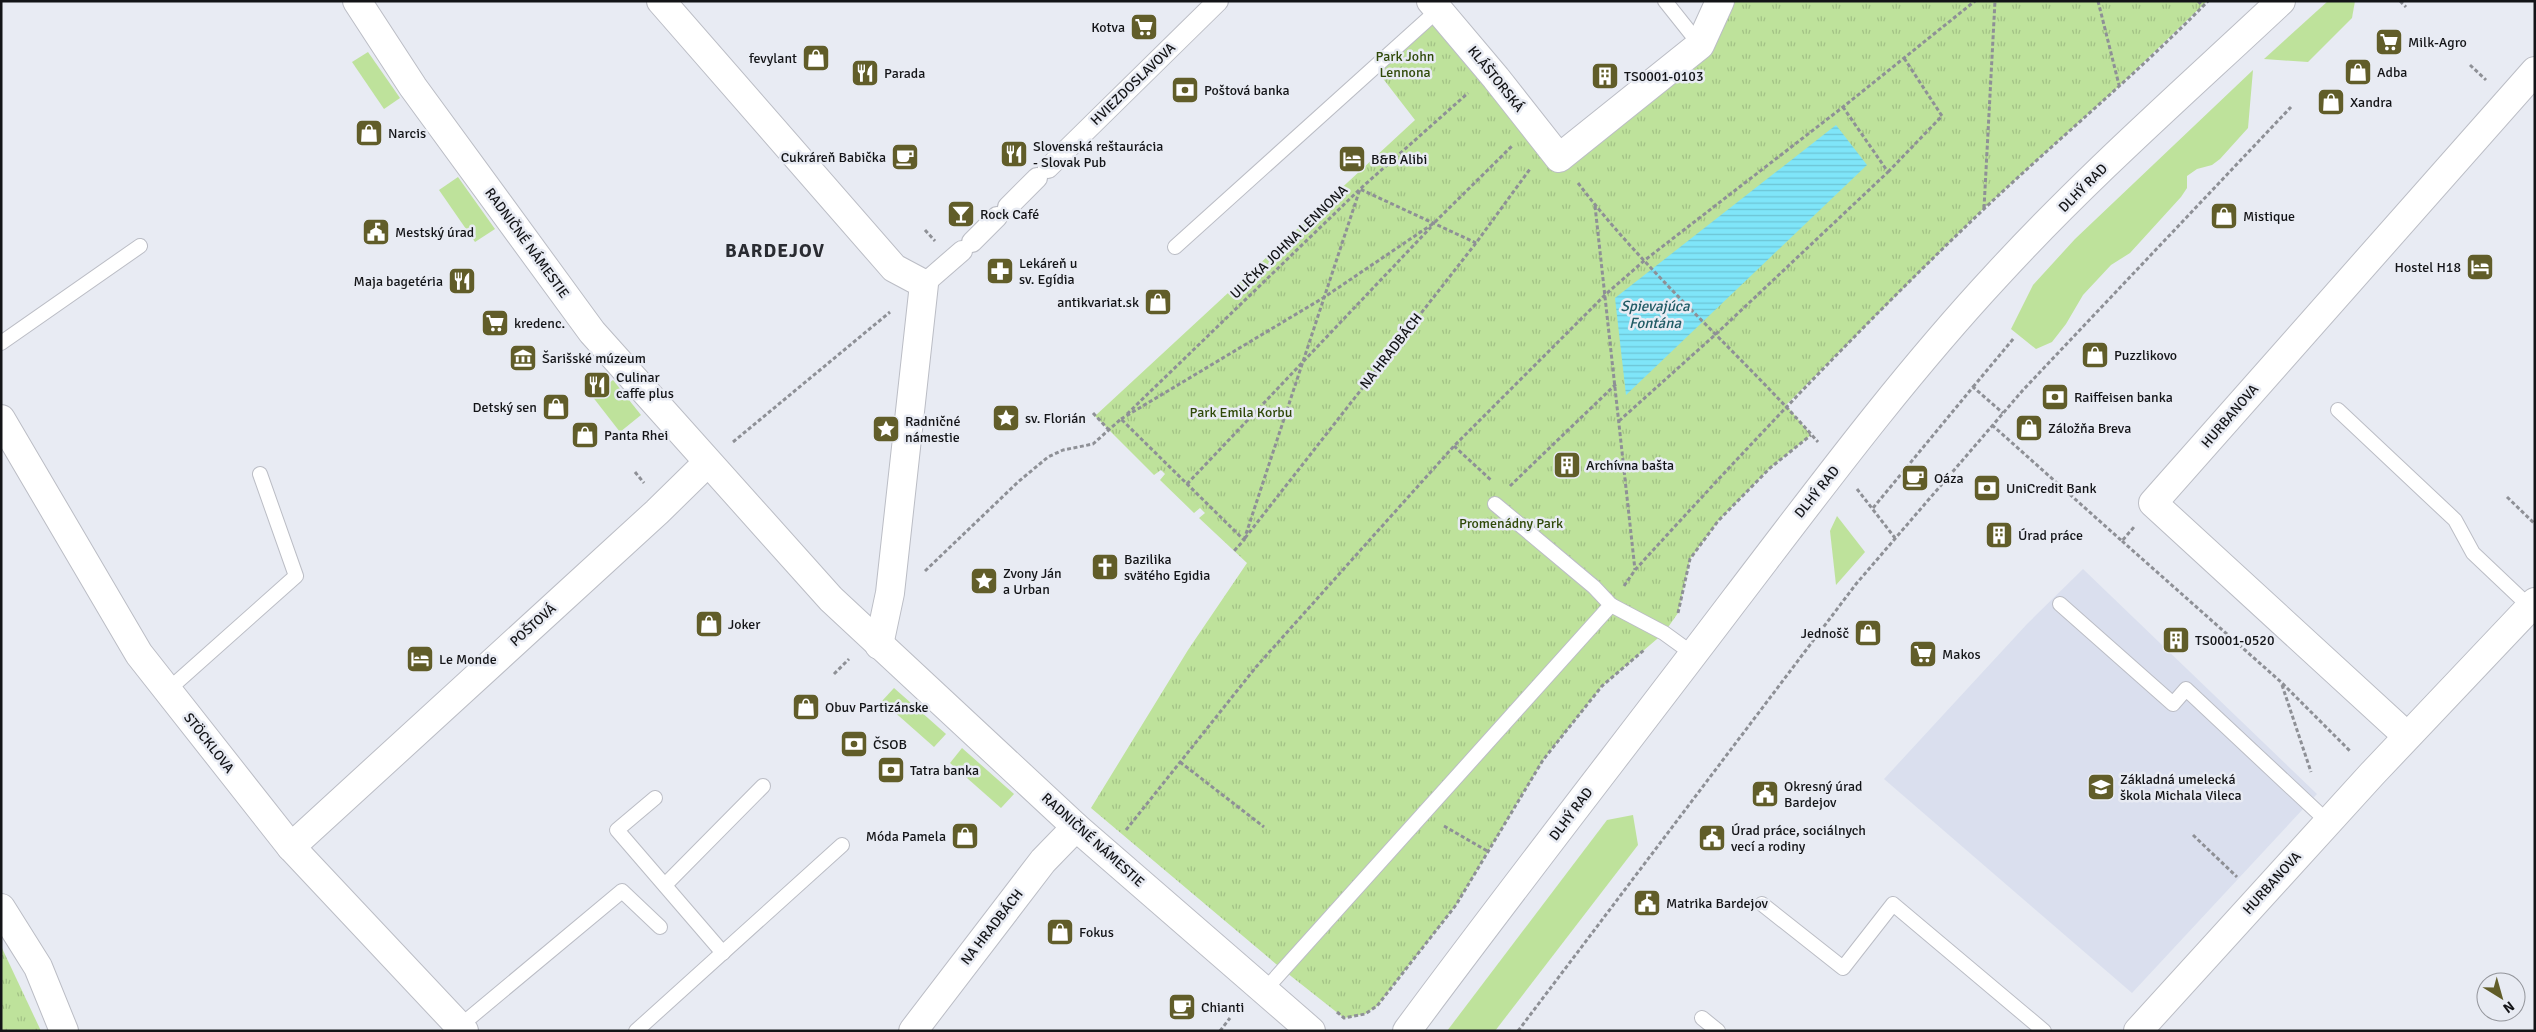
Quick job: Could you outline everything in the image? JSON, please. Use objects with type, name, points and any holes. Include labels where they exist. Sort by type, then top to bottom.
[{"type":"street","name":"RADNIČNÉ NÁMESTIE","points":[[357,1],[414,87],[592,332],[707,463],[831,599],[1076,827],[1312,1031]]},
{"type":"street","points":[[662,1],[894,268],[924,284],[890,593],[879,645]]},
{"type":"street","name":"HVIEZDOSLAVOVA","points":[[924,284],[967,246],[1043,173],[1218,1]]},
{"type":"street","points":[[1700,45],[1720,1]]},
{"type":"street","name":"DLHÝ RAD","points":[[1407,1031],[1693,654],[1863,434],[1997,275],[2128,144],[2281,1]]},
{"type":"street","name":"KLÁŠTORSKÁ","points":[[1434,6],[1496,78],[1559,158],[1700,45]]},
{"type":"street","name":"HURBANOVA","points":[[2153,503],[2535,71]]},
{"type":"street","name":"STÖCKLOVA","points":[[1,419],[140,654],[290,847],[462,1029]]},
{"type":"street","name":"POŠTOVÁ","points":[[290,847],[657,512],[707,463]]},
{"type":"street","points":[[2153,503],[2407,736]]},
{"type":"street","name":"HURBANOVA","points":[[2138,1031],[2407,736],[2532,605]]},
{"type":"street","name":"NA HRADBÁCH","points":[[913,1031],[1044,861],[1076,827]]},
{"type":"street","points":[[1,908],[38,967],[64,1031]]},
{"type":"lane","points":[[1665,1],[1700,45]]},
{"type":"lane","points":[[1175,247],[1434,6]]},
{"type":"lane","points":[[1,343],[140,246]]},
{"type":"lane","points":[[2338,410],[2454,520],[2473,553],[2532,605]]},
{"type":"lane","points":[[168,690],[296,576],[260,474]]},
{"type":"lane","points":[[1495,504],[1594,588],[1611,605],[1664,633],[1693,654]]},
{"type":"lane","points":[[2060,604],[2173,704],[2186,689],[2328,822]]},
{"type":"lane","points":[[1264,990],[1372,868],[1424,815],[1611,605]]},
{"type":"lane","points":[[665,885],[763,786]]},
{"type":"lane","points":[[655,798],[617,830],[724,952]]},
{"type":"lane","points":[[636,1031],[842,845]]},
{"type":"lane","points":[[462,1029],[622,891],[660,927]]},
{"type":"lane","points":[[1762,904],[1843,968],[1894,904],[2044,1031]]},
{"type":"lane","points":[[1702,1018],[1718,1031]]},
{"type":"path","points":[[1984,208],[1994,1]]},
{"type":"path","points":[[2098,1],[2119,86]]},
{"type":"path","points":[[2198,1],[2203,6]]},
{"type":"path","points":[[1611,605],[1635,570],[1786,406],[1984,208],[2119,86],[2208,1]]},
{"type":"path","points":[[2400,1],[2406,7]]},
{"type":"path","points":[[1123,835],[1256,667],[1454,446],[1606,294],[1645,260],[1843,107],[1974,2]]},
{"type":"path","points":[[1619,421],[1716,334],[1888,172],[1942,116],[1904,58]]},
{"type":"path","name":"ULIČKA JOHNA LENNONA","points":[[1121,419],[1360,189],[1470,92]]},
{"type":"path","points":[[1843,107],[1888,172]]},
{"type":"path","points":[[1518,1031],[1856,584],[1992,425],[2291,107]]},
{"type":"path","points":[[1187,484],[1434,223],[1518,139]]},
{"type":"path","name":"NA HRADBÁCH","points":[[1234,551],[1476,243],[1531,168]]},
{"type":"path","points":[[1121,419],[1244,540],[1360,189],[1476,243]]},
{"type":"path","points":[[1344,1018],[1365,1014],[1377,1006],[1456,906],[1543,760],[1602,686],[1664,633],[1678,612],[1690,559],[1718,521],[1770,468],[1811,435],[1786,406],[1595,206],[1635,570]]},
{"type":"path","points":[[919,577],[1018,482],[1048,457],[1063,450],[1093,444],[1121,419],[1323,298],[1434,223]]},
{"type":"path","points":[[926,230],[937,243]]},
{"type":"path","points":[[707,463],[924,284]]},
{"type":"path","points":[[1895,538],[1873,508],[2014,338]]},
{"type":"path","points":[[1504,492],[1616,384]]},
{"type":"path","points":[[1973,387],[2003,413]]},
{"type":"path","points":[[1093,412],[1109,430]]},
{"type":"path","points":[[1992,425],[2281,682],[2372,774]]},
{"type":"path","points":[[1454,446],[1497,485]]},
{"type":"path","points":[[2507,497],[2535,524]]},
{"type":"path","points":[[2122,541],[2153,503]]},
{"type":"path","points":[[2281,682],[2311,773]]},
{"type":"path","points":[[1180,762],[1264,827]]},
{"type":"path","points":[[1424,815],[1489,852]]},
{"type":"path","points":[[2193,835],[2238,878]]},
{"type":"path","points":[[1220,1031],[1230,1018]]},
{"type":"shaded area","name":"Základná umelecká škola Michala Vileca","points":[[2083,569],[2317,794],[2132,993],[1884,779],[2027,624]]},
{"type":"green space","name":"Promenádny Park","points":[[1720,1],[2207,1],[2119,86],[1984,208],[1786,405],[1811,435],[1770,468],[1718,521],[1690,559],[1678,613],[1664,633],[1602,686],[1543,760],[1456,905],[1377,1006],[1365,1014],[1344,1018],[1282,969],[1091,808],[1188,650],[1247,563],[1199,518],[1205,513],[1200,508],[1194,513],[1160,480],[1165,474],[1161,470],[1154,475],[1095,416],[1415,120],[1374,67],[1438,10],[1559,158],[1700,45]]},
{"type":"green space","points":[[2328,1],[2355,1],[2352,18],[2308,62],[2264,59]]},
{"type":"green space","points":[[368,52],[400,98],[384,109],[352,62]]},
{"type":"green space","points":[[2253,70],[2248,128],[2220,159],[2212,165],[2197,169],[2187,176],[2187,188],[2181,197],[2130,253],[2111,265],[2083,295],[2066,324],[2052,342],[2036,349],[2011,329],[2033,285],[2075,239]]},
{"type":"green space","points":[[458,177],[495,229],[475,242],[439,190]]},
{"type":"green space","points":[[613,380],[641,415],[620,432],[592,396]]},
{"type":"green space","points":[[1837,516],[1865,552],[1836,585],[1830,531]]},
{"type":"green space","points":[[894,688],[946,734],[934,747],[882,701]]},
{"type":"green space","points":[[962,748],[1014,794],[1001,808],[950,763]]},
{"type":"green space","points":[[1633,815],[1638,845],[1495,1031],[1447,1031],[1607,820]]},
{"type":"green space","points":[[1,946],[41,1031],[1,1031]]},
{"type":"water","name":"Spievajúca Fontána","points":[[1836,125],[1867,165],[1626,395],[1615,298]]},
{"type":"place","name":"Kotva","points":[[1144,27]]},
{"type":"place","name":"Milk-Agro","points":[[2389,42]]},
{"type":"place","name":"fevylant","points":[[816,58]]},
{"type":"place","name":"Adba","points":[[2358,72]]},
{"type":"place","name":"Parada","points":[[865,73]]},
{"type":"place","name":"TS0001-0103","points":[[1605,76]]},
{"type":"place","name":"Poštová banka","points":[[1185,90]]},
{"type":"place","name":"Xandra","points":[[2331,102]]},
{"type":"place","name":"Narcis","points":[[369,133]]},
{"type":"place","name":"Slovenská reštaurácia - Slovak Pub","points":[[1014,154]]},
{"type":"place","name":"Cukráreň Babička","points":[[905,157]]},
{"type":"place","name":"B&B Alibi","points":[[1352,159]]},
{"type":"place","name":"Rock Café","points":[[961,214]]},
{"type":"place","name":"Mistique","points":[[2224,216]]},
{"type":"place","name":"Mestský úrad","points":[[376,232]]},
{"type":"place","name":"Hostel H18","points":[[2480,267]]},
{"type":"place","name":"Lekáreň u sv. Egídia","points":[[1000,271]]},
{"type":"place","name":"Maja bagetéria","points":[[462,281]]},
{"type":"place","name":"antikvariat.sk","points":[[1158,302]]},
{"type":"place","name":"kredenc.","points":[[495,323]]},
{"type":"place","name":"Puzzlikovo","points":[[2095,355]]},
{"type":"place","name":"Šarišské múzeum","points":[[523,358]]},
{"type":"place","name":"Culinar caffe plus","points":[[597,385]]},
{"type":"place","name":"Raiffeisen banka","points":[[2055,397]]},
{"type":"place","name":"Detský sen","points":[[556,407]]},
{"type":"place","name":"sv. Florián","points":[[1006,418]]},
{"type":"place","name":"Záložňa Breva","points":[[2029,428]]},
{"type":"place","name":"Radničné námestie","points":[[886,429]]},
{"type":"place","name":"Panta Rhei","points":[[585,435]]},
{"type":"place","name":"Archívna bašta","points":[[1567,465]]},
{"type":"place","name":"Oáza","points":[[1915,478]]},
{"type":"place","name":"UniCredit Bank","points":[[1987,488]]},
{"type":"place","name":"Úrad práce","points":[[1999,535]]},
{"type":"place","name":"Bazilika svätého Egidia","points":[[1105,567]]},
{"type":"place","name":"Zvony Ján a Urban","points":[[984,581]]},
{"type":"place","name":"Joker","points":[[709,624]]},
{"type":"place","name":"Jednošč","points":[[1868,633]]},
{"type":"place","name":"TS0001-0520","points":[[2176,640]]},
{"type":"place","name":"Makos","points":[[1923,654]]},
{"type":"place","name":"Le Monde","points":[[420,659]]},
{"type":"place","name":"Obuv Partizánske","points":[[806,707]]},
{"type":"place","name":"ČSOB","points":[[854,744]]},
{"type":"place","name":"Tatra banka","points":[[891,770]]},
{"type":"place","name":"Základná umelecká škola Michala Vileca","points":[[2101,787]]},
{"type":"place","name":"Okresný úrad Bardejov","points":[[1765,794]]},
{"type":"place","name":"Móda Pamela","points":[[965,836]]},
{"type":"place","name":"Úrad práce, sociálnych vecí a rodiny","points":[[1712,838]]},
{"type":"place","name":"Matrika Bardejov","points":[[1647,903]]},
{"type":"place","name":"Fokus","points":[[1060,932]]},
{"type":"place","name":"Chianti","points":[[1182,1007]]},
{"type":"district","name":"BARDEJOV","points":[[775,251]]},
{"type":"park label","name":"Park John Lennona","points":[[1405,64]]},
{"type":"park label","name":"Park Emila Korbu","points":[[1241,412]]}]
